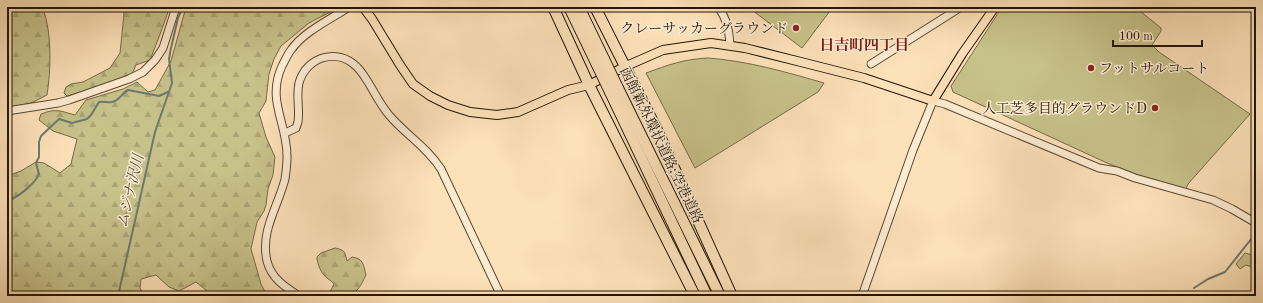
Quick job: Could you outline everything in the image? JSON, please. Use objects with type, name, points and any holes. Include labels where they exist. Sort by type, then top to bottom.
[{"type":"highway","points":[[554,7],[589,85],[695,296]]},
{"type":"highway","name":"函館新外環状道路;空港道路","points":[[570,7],[600,62],[720,296]]},
{"type":"highway","name":"函館新外環状道路;空港道路","points":[[579,7],[600,62]]},
{"type":"highway","points":[[595,7],[657,130],[732,296]]},
{"type":"highway","name":"函館新外環状道路;空港道路","points":[[614,90],[707,296]]},
{"type":"main road","points":[[363,7],[372,19],[400,66],[414,84],[430,96],[448,105],[470,112],[497,115],[518,112],[568,90],[589,85],[624,67],[664,50],[710,43],[730,45],[864,78],[932,101],[962,54],[995,7]]},
{"type":"street","points":[[7,111],[69,100],[129,79],[143,72],[155,60],[162,48],[176,7]]},
{"type":"street","points":[[299,296],[280,283],[273,274],[267,261],[265,246],[267,232],[285,178],[287,157],[285,133],[277,104],[276,91],[278,76],[291,49],[299,41],[313,30],[350,7]]},
{"type":"street","points":[[718,7],[726,20],[730,45]]},
{"type":"street","points":[[871,64],[961,7]]},
{"type":"street","points":[[285,133],[296,128],[298,122],[299,85],[307,68],[319,59],[326,56],[343,58],[356,66],[382,107],[428,151],[441,169],[501,296]]},
{"type":"street","points":[[862,296],[913,150],[932,101],[946,104],[1099,168],[1117,171],[1135,178],[1213,200],[1256,223]]},
{"type":"green space","points":[[7,7],[46,7],[43,9],[48,29],[50,52],[47,95],[31,103],[7,108]]},
{"type":"green space","points":[[122,7],[164,7],[168,12],[150,60],[136,65],[132,73],[121,80],[67,96],[64,93],[66,87],[71,84],[83,82],[110,68],[120,53],[124,14]]},
{"type":"green space","points":[[186,7],[340,7],[309,23],[281,46],[274,59],[269,74],[266,101],[259,113],[266,137],[275,157],[273,175],[268,189],[266,205],[257,222],[251,249],[261,284],[267,296],[232,296],[225,292],[222,296],[207,296],[206,290],[196,282],[179,291],[169,287],[156,275],[141,279],[140,288],[144,296],[7,296],[7,176],[21,171],[36,162],[44,163],[60,173],[71,164],[77,139],[53,131],[39,120],[41,114],[46,112],[62,111],[75,115],[86,100],[123,89],[137,82],[148,92],[155,90],[171,61]]},
{"type":"green space","name":"クレーサッカーグラウンド","points":[[748,7],[833,7],[802,48]]},
{"type":"green space","points":[[1002,7],[1135,7],[1161,28],[1161,31],[1152,45],[1159,52],[1250,114],[1188,184],[1186,189],[1135,174],[1107,163],[953,92],[951,86]]},
{"type":"green space","points":[[708,58],[752,64],[824,83],[818,92],[695,168],[646,73],[684,61]]},
{"type":"green space","points":[[335,248],[344,252],[347,261],[352,257],[359,259],[363,265],[366,275],[357,290],[354,292],[346,293],[341,291],[332,296],[330,292],[334,284],[321,271],[317,257],[321,253]]},
{"type":"green space","points":[[1245,253],[1256,256],[1256,274],[1252,267],[1246,265],[1240,269],[1236,264]]},
{"type":"waterway","name":"ムジナ沢川","points":[[118,296],[155,132],[172,83],[169,59],[178,18],[183,7]]},
{"type":"waterway","points":[[7,201],[16,197],[37,178],[39,174],[36,163],[39,157],[39,142],[41,136],[59,119],[72,123],[87,119],[99,102],[110,102],[119,99],[128,90],[159,96],[168,92]]},
{"type":"waterway","points":[[1194,288],[1208,279],[1225,272],[1256,233]]},
{"type":"place","name":"クレーサッカーグラウンド","points":[[796,28]]},
{"type":"place","name":"フットサルコート","points":[[1091,68]]},
{"type":"place","name":"人工芝多目的グラウンドD","points":[[1155,108]]},
{"type":"district","name":"日吉町四丁目","points":[[864,45]]}]
